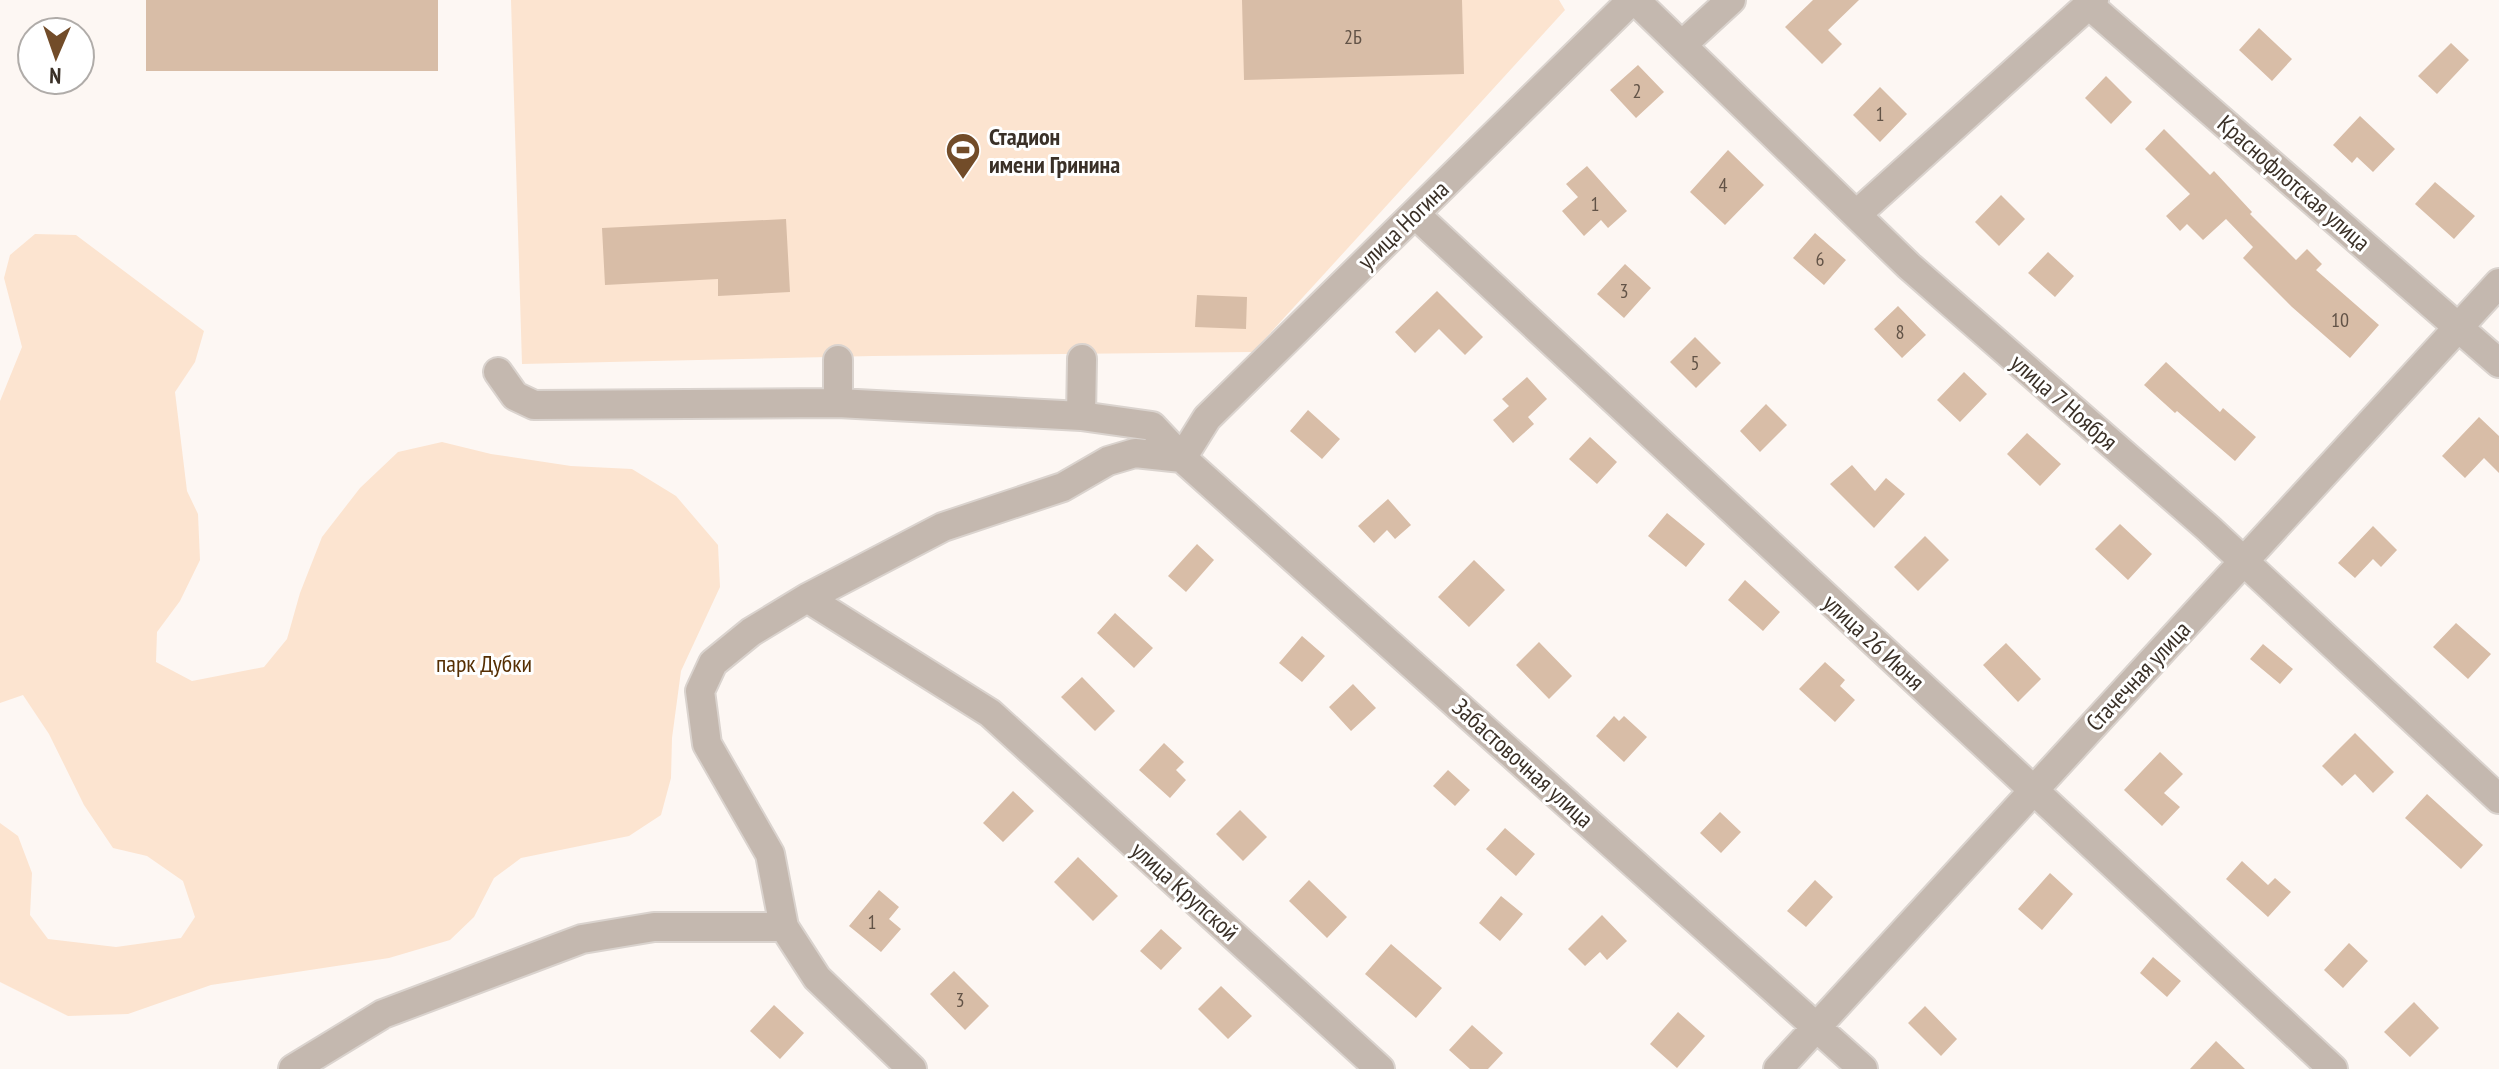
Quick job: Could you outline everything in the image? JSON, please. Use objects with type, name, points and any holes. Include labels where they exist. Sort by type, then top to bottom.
[{"type":"street","name":"улица 7 Ноября","points":[[1634,0],[1909,266],[2244,561],[2499,799]]},
{"type":"street","name":"улица Ногина","points":[[1182,458],[1207,418],[1634,0]]},
{"type":"street","points":[[1682,45],[1731,0]]},
{"type":"street","points":[[1857,214],[2092,2]]},
{"type":"street","name":"Краснофлотская улица","points":[[2092,2],[2499,363]]},
{"type":"street","name":"улица 26 Июня","points":[[1415,214],[2333,1069]]},
{"type":"street","name":"Стачечная улица","points":[[1778,1069],[2499,283]]},
{"type":"street","points":[[1081,416],[1082,359]]},
{"type":"street","points":[[838,360],[838,403]]},
{"type":"street","name":"Забастовочная улица","points":[[498,372],[515,396],[534,405],[838,403],[1081,416],[1152,426],[1182,458],[1863,1069]]},
{"type":"street","points":[[912,1069],[817,978],[784,927],[770,854],[707,744],[700,691],[713,663],[751,632],[807,598],[943,527],[1063,487],[1108,461],[1135,453],[1182,458]]},
{"type":"street","name":"улица Крупской","points":[[807,598],[990,713],[1380,1069]]},
{"type":"street","points":[[293,1069],[383,1014],[582,939],[654,927],[784,927]]},
{"type":"green space","name":"Стадион имени Гринина","points":[[511,0],[1559,0],[1565,10],[1253,352],[522,364]]},
{"type":"green space","name":"парк Дубки","points":[[35,234],[76,235],[204,331],[195,362],[175,392],[187,491],[198,514],[200,560],[180,601],[157,632],[156,662],[192,681],[264,667],[287,639],[300,593],[322,537],[360,488],[398,452],[442,442],[491,454],[571,466],[632,469],[676,496],[718,545],[720,587],[681,671],[672,738],[671,778],[661,815],[629,836],[521,858],[494,878],[474,917],[450,940],[389,958],[211,985],[128,1014],[68,1016],[0,982],[0,823],[18,836],[32,873],[30,915],[48,939],[116,947],[181,938],[195,917],[183,881],[147,856],[113,848],[84,805],[49,734],[23,695],[0,703],[0,401],[22,347],[4,278],[10,255]]},
{"type":"building","points":[[146,0],[438,0],[438,71],[146,71]]},
{"type":"building","points":[[1242,0],[1462,0],[1464,74],[1244,80]]},
{"type":"building","points":[[1813,0],[1859,0],[1828,30],[1842,44],[1822,64],[1785,27]]},
{"type":"building","points":[[2259,28],[2292,59],[2272,81],[2239,50]]},
{"type":"building","points":[[2451,43],[2469,60],[2437,94],[2418,76]]},
{"type":"building","points":[[1638,65],[1664,92],[1636,118],[1610,90]]},
{"type":"building","points":[[2106,76],[2132,102],[2111,124],[2085,98]]},
{"type":"building","points":[[1880,87],[1907,114],[1880,142],[1853,115]]},
{"type":"building","points":[[2360,116],[2395,149],[2373,172],[2357,157],[2352,163],[2333,145]]},
{"type":"building","points":[[2164,129],[2210,175],[2214,171],[2252,212],[2250,214],[2296,260],[2307,249],[2322,264],[2316,270],[2379,325],[2350,358],[2243,258],[2253,247],[2226,219],[2203,240],[2187,224],[2180,231],[2166,216],[2190,194],[2145,149]]},
{"type":"building","points":[[1728,150],[1764,185],[1725,225],[1690,192]]},
{"type":"building","points":[[1587,166],[1627,211],[1608,228],[1601,220],[1584,236],[1562,211],[1578,197],[1566,184]]},
{"type":"building","points":[[2435,182],[2475,216],[2454,239],[2415,204]]},
{"type":"building","points":[[2001,195],[2025,219],[1999,246],[1975,222]]},
{"type":"building","points":[[786,219],[790,292],[718,296],[718,279],[605,285],[602,228]]},
{"type":"building","points":[[1815,233],[1846,260],[1824,285],[1793,258]]},
{"type":"building","points":[[2048,252],[2074,276],[2055,297],[2028,273]]},
{"type":"building","points":[[1625,264],[1651,288],[1624,318],[1597,294]]},
{"type":"building","points":[[1437,291],[1483,337],[1465,355],[1439,329],[1415,353],[1395,332]]},
{"type":"building","points":[[1197,295],[1247,297],[1246,329],[1195,327]]},
{"type":"building","points":[[1898,306],[1926,335],[1902,358],[1874,329]]},
{"type":"building","points":[[1695,337],[1721,363],[1696,388],[1670,362]]},
{"type":"building","points":[[2166,362],[2220,412],[2223,408],[2256,437],[2235,461],[2144,385]]},
{"type":"building","points":[[1964,372],[1987,394],[1960,422],[1937,400]]},
{"type":"building","points":[[1527,377],[1547,399],[1528,417],[1534,424],[1513,443],[1493,420],[1509,406],[1502,399]]},
{"type":"building","points":[[1766,404],[1787,425],[1760,452],[1740,431]]},
{"type":"building","points":[[1308,410],[1340,439],[1322,459],[1290,431]]},
{"type":"building","points":[[2479,417],[2499,436],[2499,473],[2484,458],[2465,478],[2442,456]]},
{"type":"building","points":[[2027,433],[2061,464],[2040,486],[2007,454]]},
{"type":"building","points":[[1590,437],[1617,462],[1597,484],[1569,459]]},
{"type":"building","points":[[1852,465],[1875,491],[1886,478],[1905,494],[1874,528],[1830,484]]},
{"type":"building","points":[[1388,499],[1411,525],[1395,539],[1387,530],[1374,543],[1358,526]]},
{"type":"building","points":[[1667,513],[1705,544],[1686,567],[1648,536]]},
{"type":"building","points":[[2120,524],[2152,554],[2128,580],[2095,549]]},
{"type":"building","points":[[2373,526],[2397,550],[2381,567],[2373,559],[2355,578],[2338,563]]},
{"type":"building","points":[[1925,536],[1949,560],[1918,591],[1894,567]]},
{"type":"building","points":[[1197,544],[1214,560],[1186,592],[1168,576]]},
{"type":"building","points":[[1474,560],[1505,590],[1469,627],[1438,597]]},
{"type":"building","points":[[1745,580],[1780,612],[1763,631],[1728,600]]},
{"type":"building","points":[[1115,613],[1153,648],[1134,668],[1097,633]]},
{"type":"building","points":[[2456,623],[2491,654],[2468,679],[2433,647]]},
{"type":"building","points":[[1302,636],[1325,656],[1302,682],[1279,663]]},
{"type":"building","points":[[1539,642],[1572,676],[1549,699],[1516,665]]},
{"type":"building","points":[[2006,643],[2041,679],[2018,702],[1983,665]]},
{"type":"building","points":[[2263,644],[2293,669],[2280,684],[2250,659]]},
{"type":"building","points":[[1825,662],[1845,680],[1840,686],[1855,700],[1835,722],[1799,689]]},
{"type":"building","points":[[1082,677],[1115,711],[1095,731],[1061,697]]},
{"type":"building","points":[[1353,684],[1376,708],[1351,731],[1329,707]]},
{"type":"building","points":[[1614,716],[1619,721],[1624,716],[1647,737],[1624,762],[1596,736]]},
{"type":"building","points":[[2355,733],[2394,772],[2373,793],[2355,774],[2342,786],[2322,766]]},
{"type":"building","points":[[1164,743],[1184,762],[1176,770],[1186,780],[1170,798],[1139,770]]},
{"type":"building","points":[[2160,752],[2183,774],[2164,793],[2180,807],[2162,826],[2124,790]]},
{"type":"building","points":[[1448,770],[1470,790],[1455,806],[1433,786]]},
{"type":"building","points":[[1013,791],[1034,811],[1003,842],[983,823]]},
{"type":"building","points":[[2427,794],[2483,845],[2461,869],[2405,818]]},
{"type":"building","points":[[1240,810],[1267,837],[1243,861],[1216,834]]},
{"type":"building","points":[[1720,812],[1741,832],[1721,853],[1700,833]]},
{"type":"building","points":[[1505,828],[1535,854],[1516,876],[1486,849]]},
{"type":"building","points":[[1078,857],[1118,896],[1093,921],[1054,882]]},
{"type":"building","points":[[2242,861],[2268,885],[2275,878],[2291,892],[2268,917],[2226,879]]},
{"type":"building","points":[[2050,873],[2073,894],[2042,930],[2018,909]]},
{"type":"building","points":[[1309,880],[1347,917],[1327,938],[1289,901]]},
{"type":"building","points":[[1815,880],[1833,897],[1806,927],[1787,911]]},
{"type":"building","points":[[879,890],[899,907],[889,919],[901,929],[881,952],[849,926]]},
{"type":"building","points":[[1501,896],[1523,914],[1500,941],[1479,923]]},
{"type":"building","points":[[1602,915],[1627,941],[1607,960],[1600,952],[1585,966],[1568,949]]},
{"type":"building","points":[[1161,929],[1182,948],[1161,970],[1140,951]]},
{"type":"building","points":[[2349,943],[2368,961],[2343,988],[2324,970]]},
{"type":"building","points":[[1391,944],[1442,988],[1416,1018],[1365,974]]},
{"type":"building","points":[[2153,957],[2181,981],[2167,997],[2140,973]]},
{"type":"building","points":[[954,971],[989,1006],[965,1030],[930,994]]},
{"type":"building","points":[[1221,986],[1252,1016],[1228,1039],[1198,1009]]},
{"type":"building","points":[[2414,1002],[2439,1028],[2410,1057],[2384,1032]]},
{"type":"building","points":[[774,1005],[804,1033],[780,1059],[750,1031]]},
{"type":"building","points":[[1925,1006],[1957,1039],[1941,1056],[1908,1023]]},
{"type":"building","points":[[1678,1012],[1705,1036],[1677,1068],[1650,1044]]},
{"type":"building","points":[[1472,1025],[1503,1053],[1488,1069],[1470,1069],[1449,1050]]},
{"type":"building","points":[[2216,1041],[2245,1069],[2190,1069]]},
{"type":"place","name":"Стадион имени Гринина","points":[[963,181]]}]
